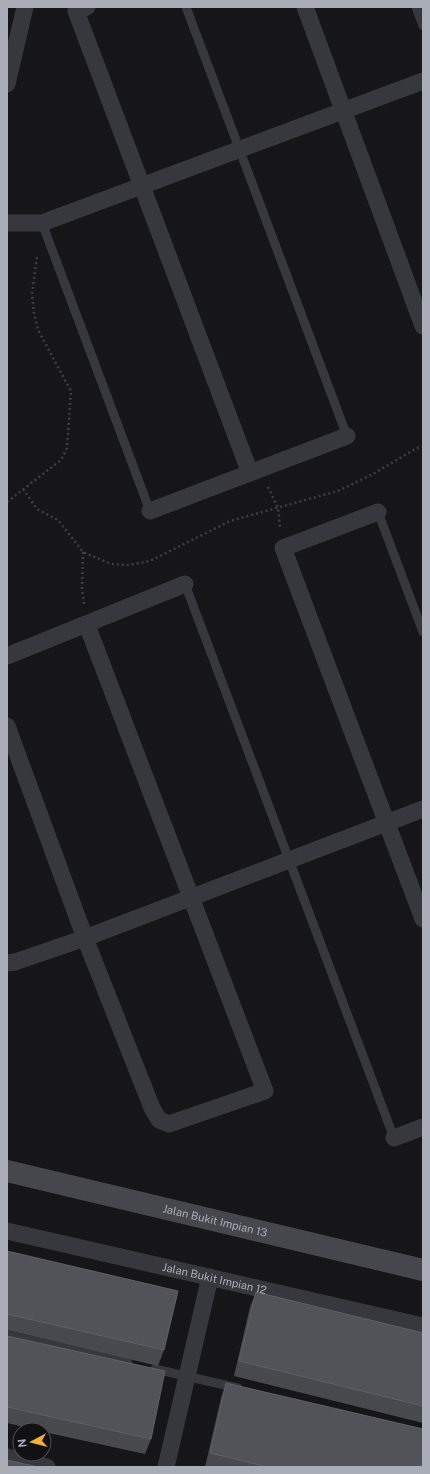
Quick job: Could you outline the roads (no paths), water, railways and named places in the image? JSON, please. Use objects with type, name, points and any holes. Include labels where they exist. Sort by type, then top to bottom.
[{"type":"street","points":[[7,84],[26,7]]},
{"type":"street","points":[[87,7],[76,11],[142,186],[255,471]]},
{"type":"street","points":[[305,7],[423,326]]},
{"type":"street","points":[[7,223],[42,223],[423,82]]},
{"type":"street","points":[[150,511],[347,436]]},
{"type":"street","points":[[378,512],[283,548],[423,919]]},
{"type":"street","points":[[7,656],[87,625],[185,584]]},
{"type":"street","points":[[7,726],[85,938],[152,1108],[159,1120],[169,1124],[265,1091],[87,625]]},
{"type":"street","points":[[7,963],[15,962],[85,938],[423,810]]},
{"type":"street","points":[[394,1138],[423,1127]]},
{"type":"street","name":"Jalan Bukit Impian 13","points":[[7,1171],[423,1270]]},
{"type":"street","name":"Jalan Bukit Impian 12","points":[[7,1231],[423,1326]]},
{"type":"street","points":[[166,1467],[210,1277]]},
{"type":"street","points":[[7,1457],[48,1467]]},
{"type":"lane","points":[[186,7],[347,436]]},
{"type":"lane","points":[[416,7],[423,26]]},
{"type":"lane","points":[[42,223],[150,511]]},
{"type":"lane","points":[[378,512],[423,632]]},
{"type":"lane","points":[[185,584],[394,1138]]},
{"type":"lane","points":[[7,1335],[134,1364]]},
{"type":"lane","points":[[150,1368],[248,1390]]}]
